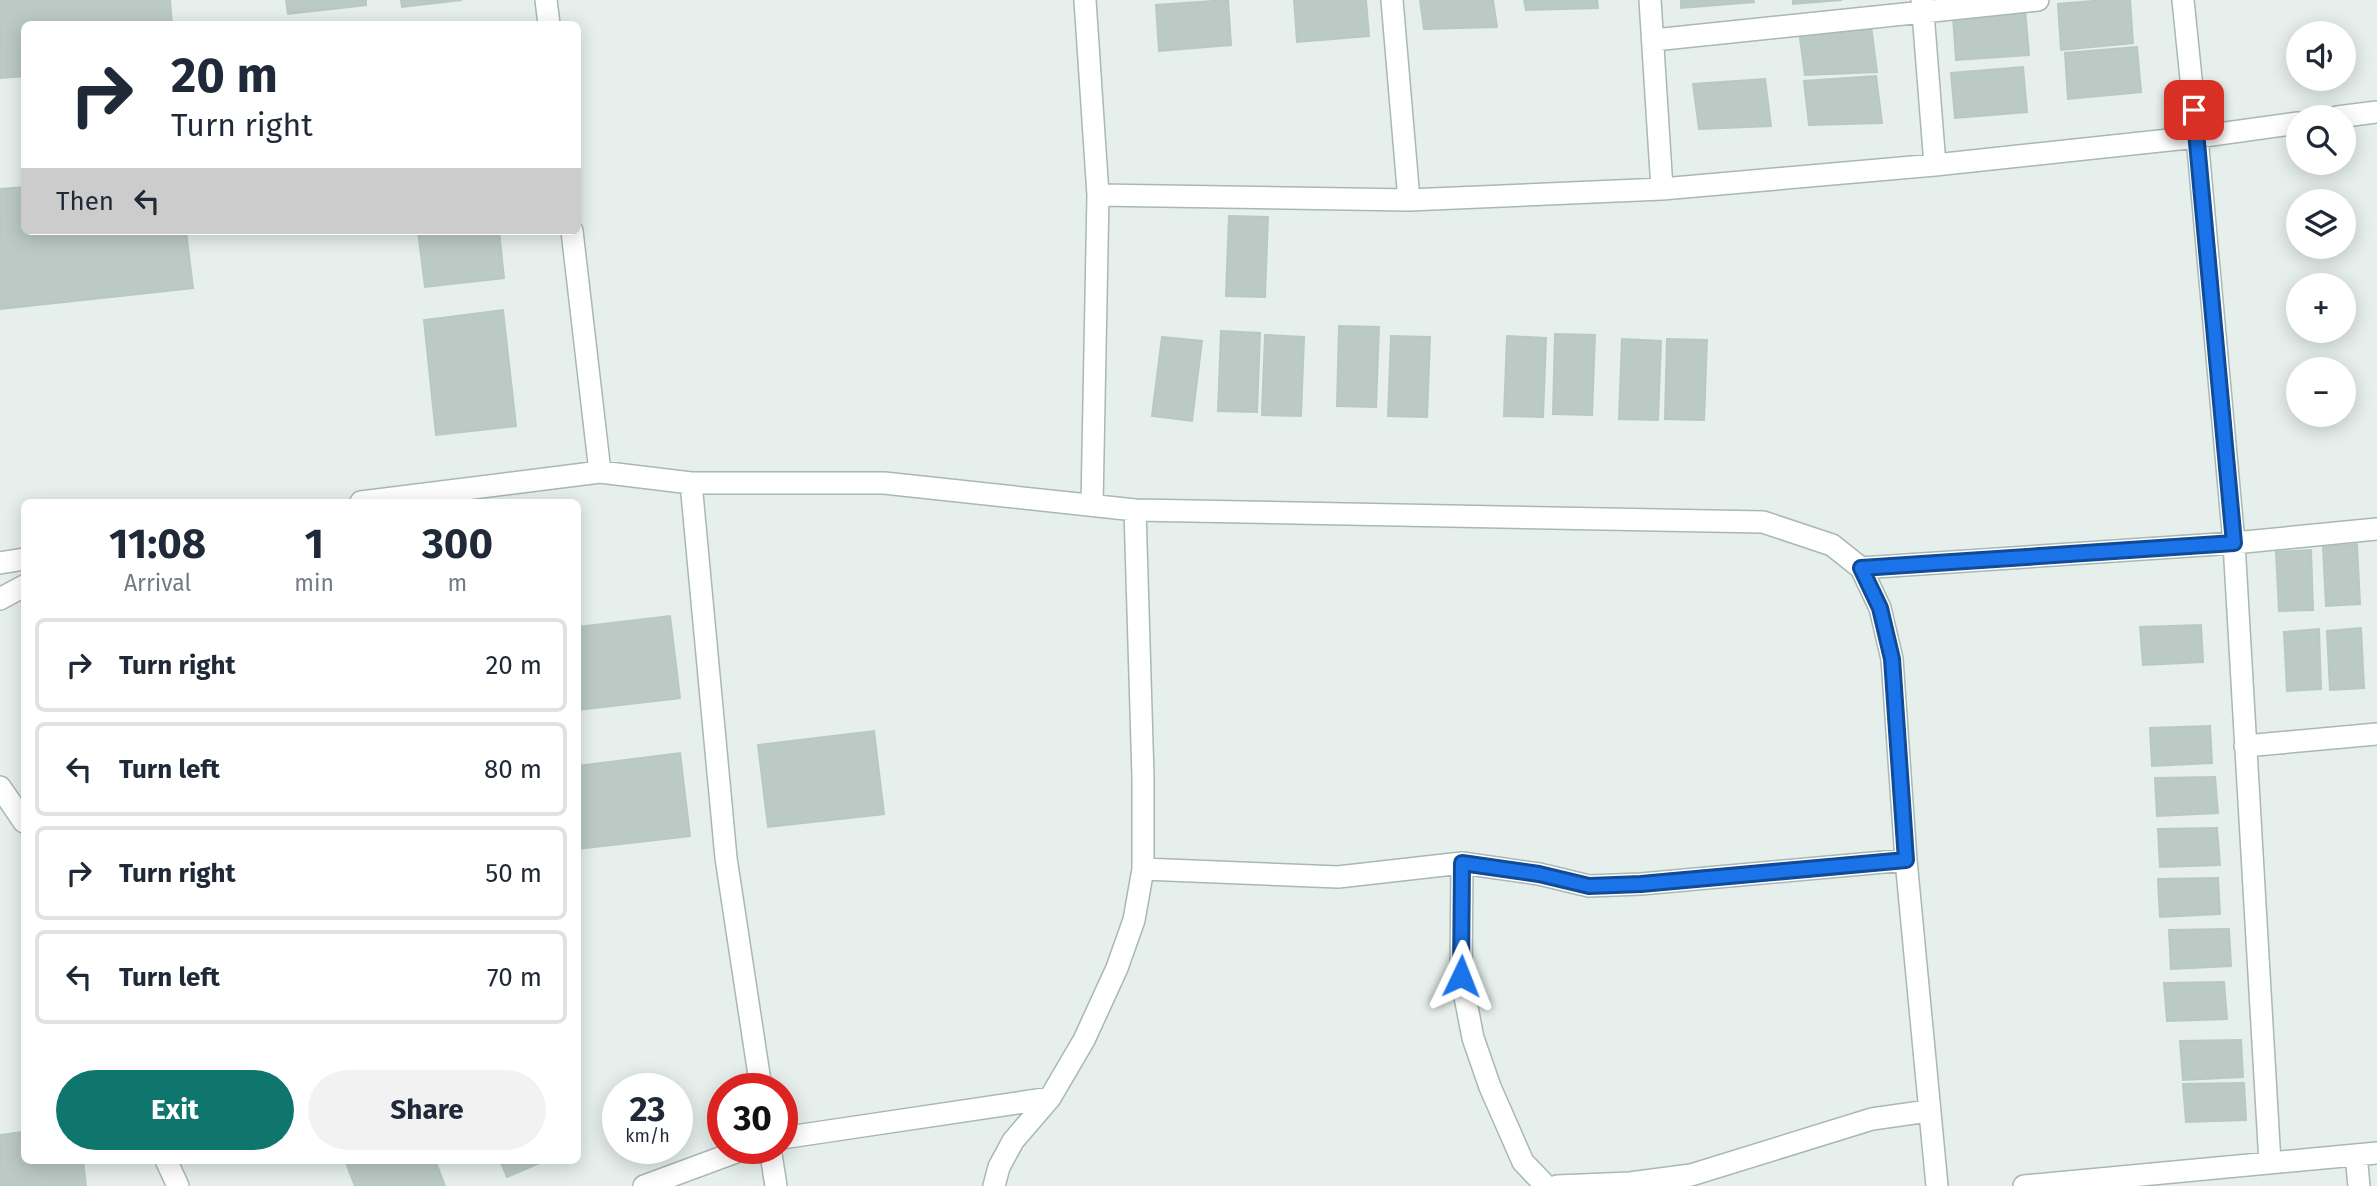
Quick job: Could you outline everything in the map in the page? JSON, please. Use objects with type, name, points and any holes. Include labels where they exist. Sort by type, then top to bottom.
[{"type":"street","points":[[546,0],[549,21]]},
{"type":"street","points":[[1085,0],[1098,195],[1093,505]]},
{"type":"street","points":[[1392,0],[1409,200]]},
{"type":"street","points":[[1650,0],[1662,188]]},
{"type":"street","points":[[1654,40],[1922,5],[2038,0]]},
{"type":"street","points":[[2183,0],[2234,543],[2270,1163]]},
{"type":"street","points":[[1922,5],[1935,165]]},
{"type":"street","points":[[2356,115],[2377,112]]},
{"type":"street","points":[[1098,195],[1409,200],[1662,188],[1935,165],[2286,125]]},
{"type":"street","points":[[572,235],[600,472]]},
{"type":"street","points":[[385,499],[600,472],[691,483],[884,483],[1135,510],[1763,522],[1832,545],[1861,568],[1880,608],[1892,659],[1906,860],[1937,1186]]},
{"type":"street","points":[[691,483],[726,858],[759,1073]]},
{"type":"street","points":[[994,1186],[999,1167],[1013,1141],[1050,1098],[1084,1040],[1117,968],[1134,920],[1143,869],[1135,510]]},
{"type":"street","points":[[1861,568],[2234,543],[2377,529]]},
{"type":"street","points":[[0,563],[21,560]]},
{"type":"street","points":[[0,599],[21,588]]},
{"type":"street","points":[[2245,746],[2377,734]]},
{"type":"street","points":[[0,787],[21,818]]},
{"type":"street","points":[[1143,869],[1338,877],[1462,863],[1539,874],[1589,886],[1641,884],[1906,860]]},
{"type":"street","points":[[1462,863],[1461,976],[1473,1038],[1490,1087],[1523,1163],[1546,1186]]},
{"type":"street","points":[[798,1136],[1050,1098]]},
{"type":"street","points":[[1557,1186],[1630,1183],[1691,1175],[1872,1119],[1928,1111]]},
{"type":"street","points":[[2024,1186],[2367,1154],[2359,1186]]},
{"type":"street","points":[[644,1186],[707,1163]]},
{"type":"street","points":[[168,1164],[178,1186]]},
{"type":"street","points":[[773,1164],[776,1186]]},
{"type":"building","points":[[0,0],[170,0],[172,21],[21,21],[21,76],[0,78]]},
{"type":"building","points":[[286,0],[366,0],[366,5],[288,14]]},
{"type":"building","points":[[401,0],[462,0],[402,7]]},
{"type":"building","points":[[1228,0],[1231,45],[1159,51],[1156,5]]},
{"type":"building","points":[[1294,0],[1366,0],[1369,36],[1297,42]]},
{"type":"building","points":[[1420,0],[1493,0],[1497,27],[1424,29]]},
{"type":"building","points":[[1524,0],[1597,0],[1598,8],[1526,10]]},
{"type":"building","points":[[1681,0],[1753,0],[1754,2],[1681,8]]},
{"type":"building","points":[[1793,0],[1842,0],[1793,4]]},
{"type":"building","points":[[2130,0],[2133,43],[2061,50],[2058,4]]},
{"type":"building","points":[[2025,9],[2029,55],[1956,60],[1953,16]]},
{"type":"building","points":[[1871,26],[1877,72],[1805,75],[1799,31]]},
{"type":"building","points":[[2137,47],[2141,92],[2068,99],[2065,53]]},
{"type":"building","points":[[2023,67],[2027,112],[1955,118],[1951,73]]},
{"type":"building","points":[[1876,76],[1882,123],[1809,125],[1804,81]]},
{"type":"building","points":[[1765,79],[1771,126],[1699,129],[1693,84]]},
{"type":"building","points":[[21,187],[21,235],[186,235],[193,288],[0,309],[0,189]]},
{"type":"building","points":[[1229,216],[1268,217],[1265,297],[1226,296]]},
{"type":"building","points":[[418,235],[499,235],[504,278],[425,287]]},
{"type":"building","points":[[503,310],[516,426],[436,435],[424,320]]},
{"type":"building","points":[[1339,326],[1379,327],[1376,407],[1337,406]]},
{"type":"building","points":[[1221,331],[1260,333],[1257,412],[1218,411]]},
{"type":"building","points":[[1555,334],[1595,335],[1592,415],[1553,414]]},
{"type":"building","points":[[1265,335],[1304,337],[1301,416],[1262,415]]},
{"type":"building","points":[[1391,336],[1430,337],[1427,417],[1388,416]]},
{"type":"building","points":[[1507,336],[1546,338],[1543,417],[1504,416]]},
{"type":"building","points":[[1162,337],[1202,341],[1192,421],[1152,416]]},
{"type":"building","points":[[1622,339],[1661,341],[1658,420],[1619,419]]},
{"type":"building","points":[[1667,339],[1707,340],[1704,420],[1665,419]]},
{"type":"building","points":[[2357,544],[2360,604],[2326,606],[2323,547]]},
{"type":"building","points":[[2311,550],[2313,610],[2279,611],[2276,552]]},
{"type":"building","points":[[670,616],[680,698],[581,710],[581,627]]},
{"type":"building","points":[[2201,625],[2203,662],[2143,665],[2140,627]]},
{"type":"building","points":[[2361,628],[2364,688],[2330,690],[2327,631]]},
{"type":"building","points":[[2319,629],[2321,689],[2287,691],[2284,632]]},
{"type":"building","points":[[2210,726],[2212,763],[2152,766],[2150,728]]},
{"type":"building","points":[[874,731],[884,814],[768,827],[758,745]]},
{"type":"building","points":[[680,753],[690,836],[581,849],[581,766]]},
{"type":"building","points":[[2215,777],[2218,813],[2157,816],[2155,778]]},
{"type":"building","points":[[2217,828],[2220,865],[2160,867],[2158,829]]},
{"type":"building","points":[[2218,878],[2220,914],[2160,917],[2158,879]]},
{"type":"building","points":[[2229,929],[2231,966],[2171,969],[2169,930]]},
{"type":"building","points":[[2224,982],[2227,1019],[2167,1021],[2164,983]]},
{"type":"building","points":[[2241,1040],[2243,1077],[2183,1080],[2180,1041]]},
{"type":"building","points":[[2244,1083],[2246,1120],[2186,1122],[2183,1084]]},
{"type":"building","points":[[21,1132],[21,1164],[83,1164],[86,1186],[0,1186],[0,1135]]},
{"type":"building","points":[[347,1164],[437,1164],[445,1186],[355,1186]]},
{"type":"building","points":[[502,1164],[537,1164],[507,1177]]},
{"type":"route","points":[[1461,976],[1462,863],[1539,874],[1589,886],[1641,884],[1906,860],[1892,659],[1880,608],[1861,568],[2234,543],[2194,110]]}]
